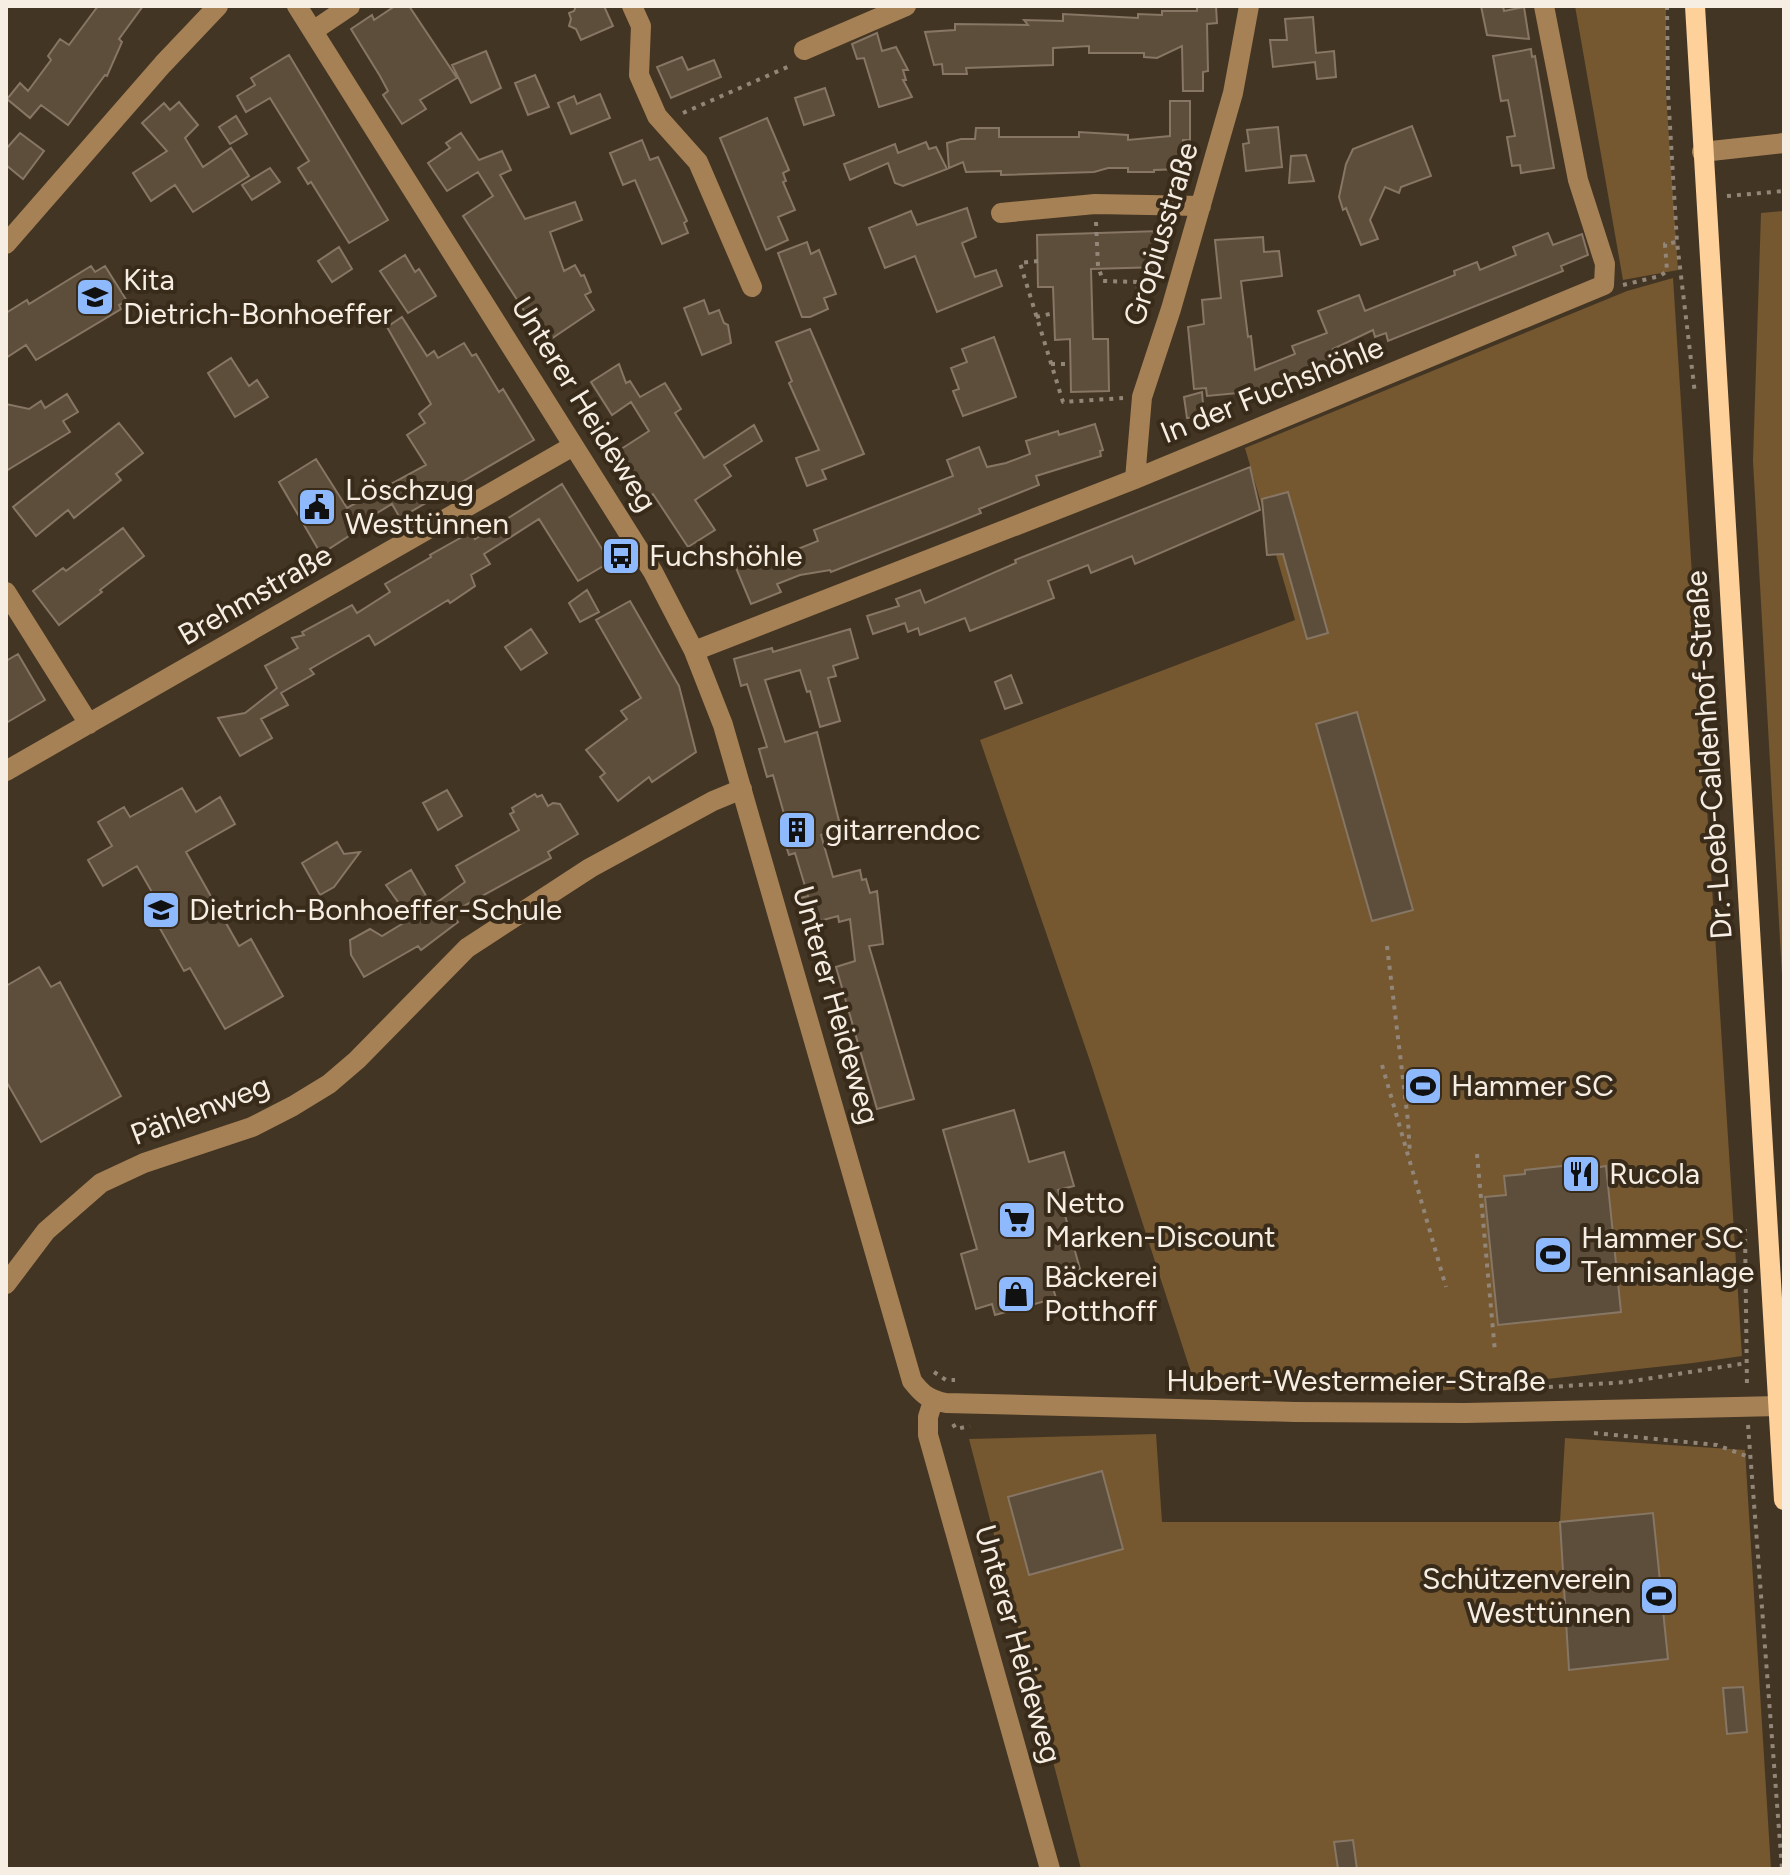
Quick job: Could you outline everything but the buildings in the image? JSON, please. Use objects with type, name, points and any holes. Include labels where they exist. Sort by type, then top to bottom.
[{"type":"main road","name":"Dr.-Loeb-Caldenhof-Straße","points":[[1695,6],[1784,1500]]},
{"type":"street","points":[[6,244],[218,6]]},
{"type":"street","name":"Unterer Heideweg","points":[[297,6],[653,572],[694,651],[723,725],[912,1381],[922,1394],[933,1401],[928,1417],[928,1435],[1050,1869]]},
{"type":"street","points":[[313,31],[350,6]]},
{"type":"street","points":[[632,6],[641,26],[639,75],[662,122],[698,162],[752,287]]},
{"type":"street","points":[[804,50],[906,6]]},
{"type":"street","name":"Gropiusstraße","points":[[1135,479],[1142,397],[1233,93],[1249,6]]},
{"type":"street","points":[[1544,6],[1578,180],[1605,264],[1604,285]]},
{"type":"street","points":[[1702,152],[1784,143]]},
{"type":"street","points":[[1001,213],[1095,204],[1201,206]]},
{"type":"street","name":"In der Fuchshöhle","points":[[694,651],[1135,479],[1604,285]]},
{"type":"street","name":"Brehmstraße","points":[[6,771],[573,446]]},
{"type":"street","points":[[6,592],[89,724]]},
{"type":"street","name":"Pählenweg","points":[[6,1284],[46,1231],[101,1183],[144,1163],[252,1127],[305,1099],[329,1084],[357,1060],[467,948],[590,868],[713,801],[742,789]]},
{"type":"street","name":"Hubert-Westermeier-Straße","points":[[933,1401],[1077,1408],[1295,1412],[1523,1412],[1779,1406]]},
{"type":"path","points":[[1667,6],[1668,93],[1677,242],[1695,397]]},
{"type":"path","points":[[662,122],[791,65],[804,50]]},
{"type":"path","points":[[1705,199],[1784,191]]},
{"type":"path","points":[[1095,204],[1098,266],[1103,281],[1138,282],[1137,307]]},
{"type":"path","points":[[1604,285],[1627,284],[1660,276],[1667,271],[1665,244],[1677,242]]},
{"type":"path","points":[[1038,261],[1020,263],[1063,402],[1142,397]]},
{"type":"path","points":[[1036,317],[1054,313]]},
{"type":"path","points":[[1051,364],[1070,364]]},
{"type":"path","points":[[1387,946],[1410,1161]]},
{"type":"path","points":[[1382,1065],[1446,1287]]},
{"type":"path","points":[[1477,1154],[1495,1352]]},
{"type":"path","points":[[1744,1216],[1747,1406],[1782,1869]]},
{"type":"path","points":[[903,1351],[928,1358],[934,1372],[946,1380],[960,1380]]},
{"type":"path","points":[[1508,1389],[1627,1382],[1747,1363]]},
{"type":"shaded area","points":[[1575,6],[1666,6],[1666,94],[1678,270],[1623,280]]},
{"type":"shaded area","points":[[1784,211],[1784,1011],[1753,461],[1761,213]]},
{"type":"shaded area","name":"Hammer SC","points":[[1673,278],[1742,1356],[1437,1391],[1230,1386],[1197,1391],[1091,1064],[980,740],[1295,620],[1245,448],[1627,291]]},
{"type":"shaded area","points":[[1156,1434],[1162,1522],[1560,1522],[1565,1438],[1745,1450],[1771,1869],[1081,1869],[969,1439]]},
{"type":"place","name":"Kita Dietrich-Bonhoeffer","points":[[95,297]]},
{"type":"place","name":"Löschzug Westtünnen","points":[[317,507]]},
{"type":"place","name":"Fuchshöhle","points":[[621,556]]},
{"type":"place","name":"gitarrendoc","points":[[797,830]]},
{"type":"place","name":"Dietrich-Bonhoeffer-Schule","points":[[161,910]]},
{"type":"place","name":"Hammer SC","points":[[1423,1086]]},
{"type":"place","name":"Rucola","points":[[1581,1174]]},
{"type":"place","name":"Netto Marken-Discount","points":[[1017,1220]]},
{"type":"place","name":"Hammer SC Tennisanlage","points":[[1553,1255]]},
{"type":"place","name":"Bäckerei Potthoff","points":[[1016,1294]]},
{"type":"place","name":"Schützenverein Westtünnen","points":[[1659,1596]]}]
